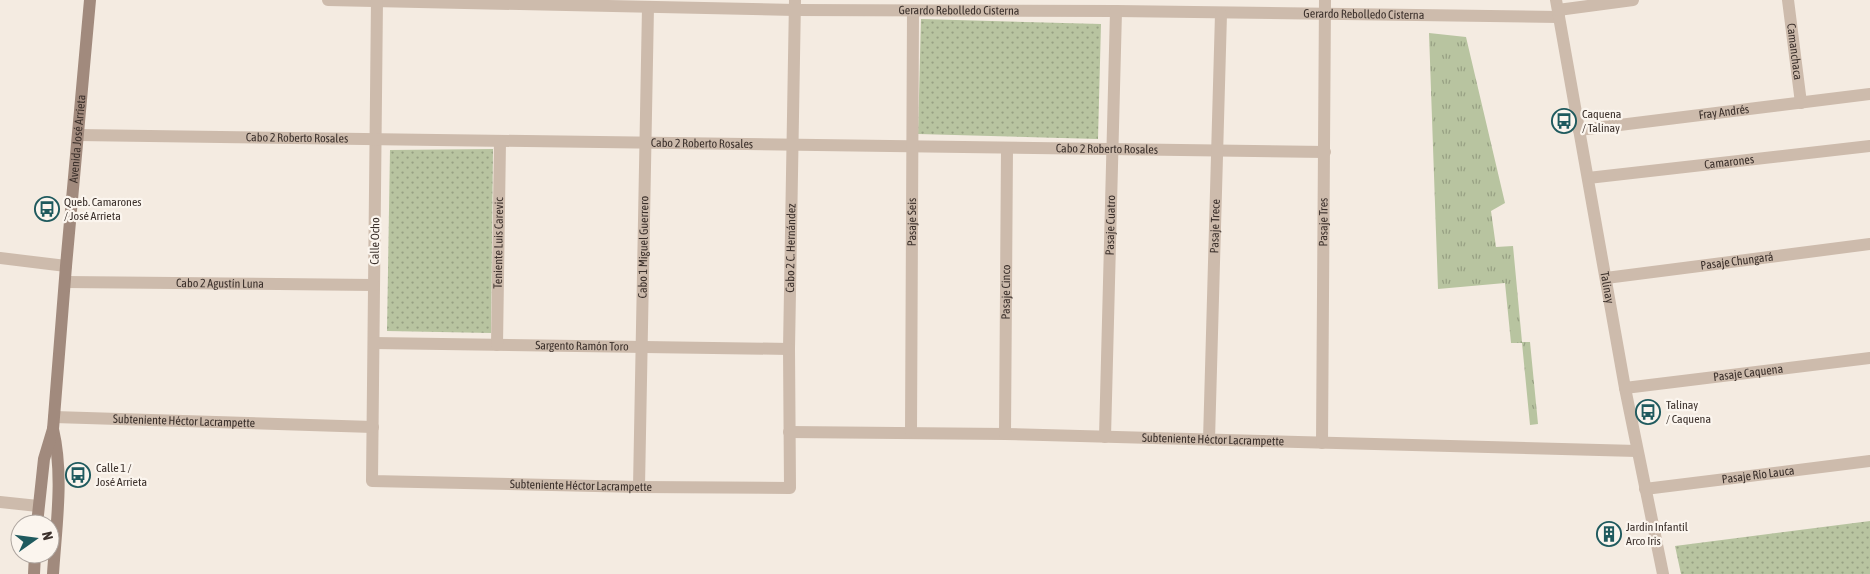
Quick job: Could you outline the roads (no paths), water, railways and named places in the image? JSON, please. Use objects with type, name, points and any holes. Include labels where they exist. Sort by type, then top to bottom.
[{"type":"main road","name":"Avenida José Arrieta","points":[[38,514],[44,458],[54,423],[90,0]]},
{"type":"main road","name":"Avenida José Arrieta","points":[[53,574],[58,470],[58,452],[54,423]]},
{"type":"street","name":"Gerardo Rebolledo Cisterna","points":[[328,0],[583,3],[648,7],[685,4],[795,5],[913,12],[1116,11],[1221,14],[1324,14],[1558,9],[1633,0]]},
{"type":"street","name":"Calle Ocho","points":[[372,481],[377,0]]},
{"type":"street","name":"Pasaje Tres","points":[[1322,443],[1325,152],[1324,0]]},
{"type":"street","name":"Camanchaca","points":[[1788,0],[1801,103]]},
{"type":"street","name":"Cabo 2 C. Hernández","points":[[790,488],[789,349],[795,5]]},
{"type":"street","name":"Cabo 1 Miguel Guerrero","points":[[639,487],[648,7]]},
{"type":"street","name":"Talinay","points":[[1558,9],[1625,388],[1663,574]]},
{"type":"street","name":"Pasaje Cuatro","points":[[1104,438],[1116,11]]},
{"type":"street","name":"Pasaje Seis","points":[[911,432],[913,12]]},
{"type":"street","name":"Pasaje Trece","points":[[1210,440],[1221,14]]},
{"type":"street","name":"Fray Andrés","points":[[1580,130],[1870,94]]},
{"type":"street","name":"Cabo 2 Roberto Rosales","points":[[78,135],[1325,152]]},
{"type":"street","name":"Teniente Luis Carevic","points":[[497,345],[500,141]]},
{"type":"street","name":"Camarones","points":[[1588,178],[1870,146]]},
{"type":"street","name":"Pasaje Cinco","points":[[1005,434],[1007,148]]},
{"type":"street","name":"Pasaje Chungará","points":[[1606,278],[1870,244]]},
{"type":"street","points":[[0,258],[66,266]]},
{"type":"street","name":"Cabo 2 Agustín Luna","points":[[65,282],[374,286]]},
{"type":"street","name":"Sargento Ramón Toro","points":[[374,344],[789,349]]},
{"type":"street","name":"Pasaje Caquena","points":[[1625,388],[1870,358]]},
{"type":"street","name":"Subteniente Héctor Lacrampette","points":[[54,423],[373,427]]},
{"type":"street","name":"Subteniente Héctor Lacrampette","points":[[789,432],[1005,434],[1637,451]]},
{"type":"street","name":"Pasaje Río Lauca","points":[[1645,489],[1870,461]]},
{"type":"street","name":"Subteniente Héctor Lacrampette","points":[[372,481],[639,487],[790,488]]},
{"type":"street","points":[[0,502],[38,506]]},
{"type":"place","name":"Caquena / Talinay","points":[[1564,121]]},
{"type":"place","name":"Queb. Camarones / José Arrieta","points":[[47,209]]},
{"type":"place","name":"Talinay / Caquena","points":[[1648,412]]},
{"type":"place","name":"Calle 1 / José Arrieta","points":[[78,475]]},
{"type":"place","name":"Jardin Infantil Arco Iris","points":[[1609,534]]}]
